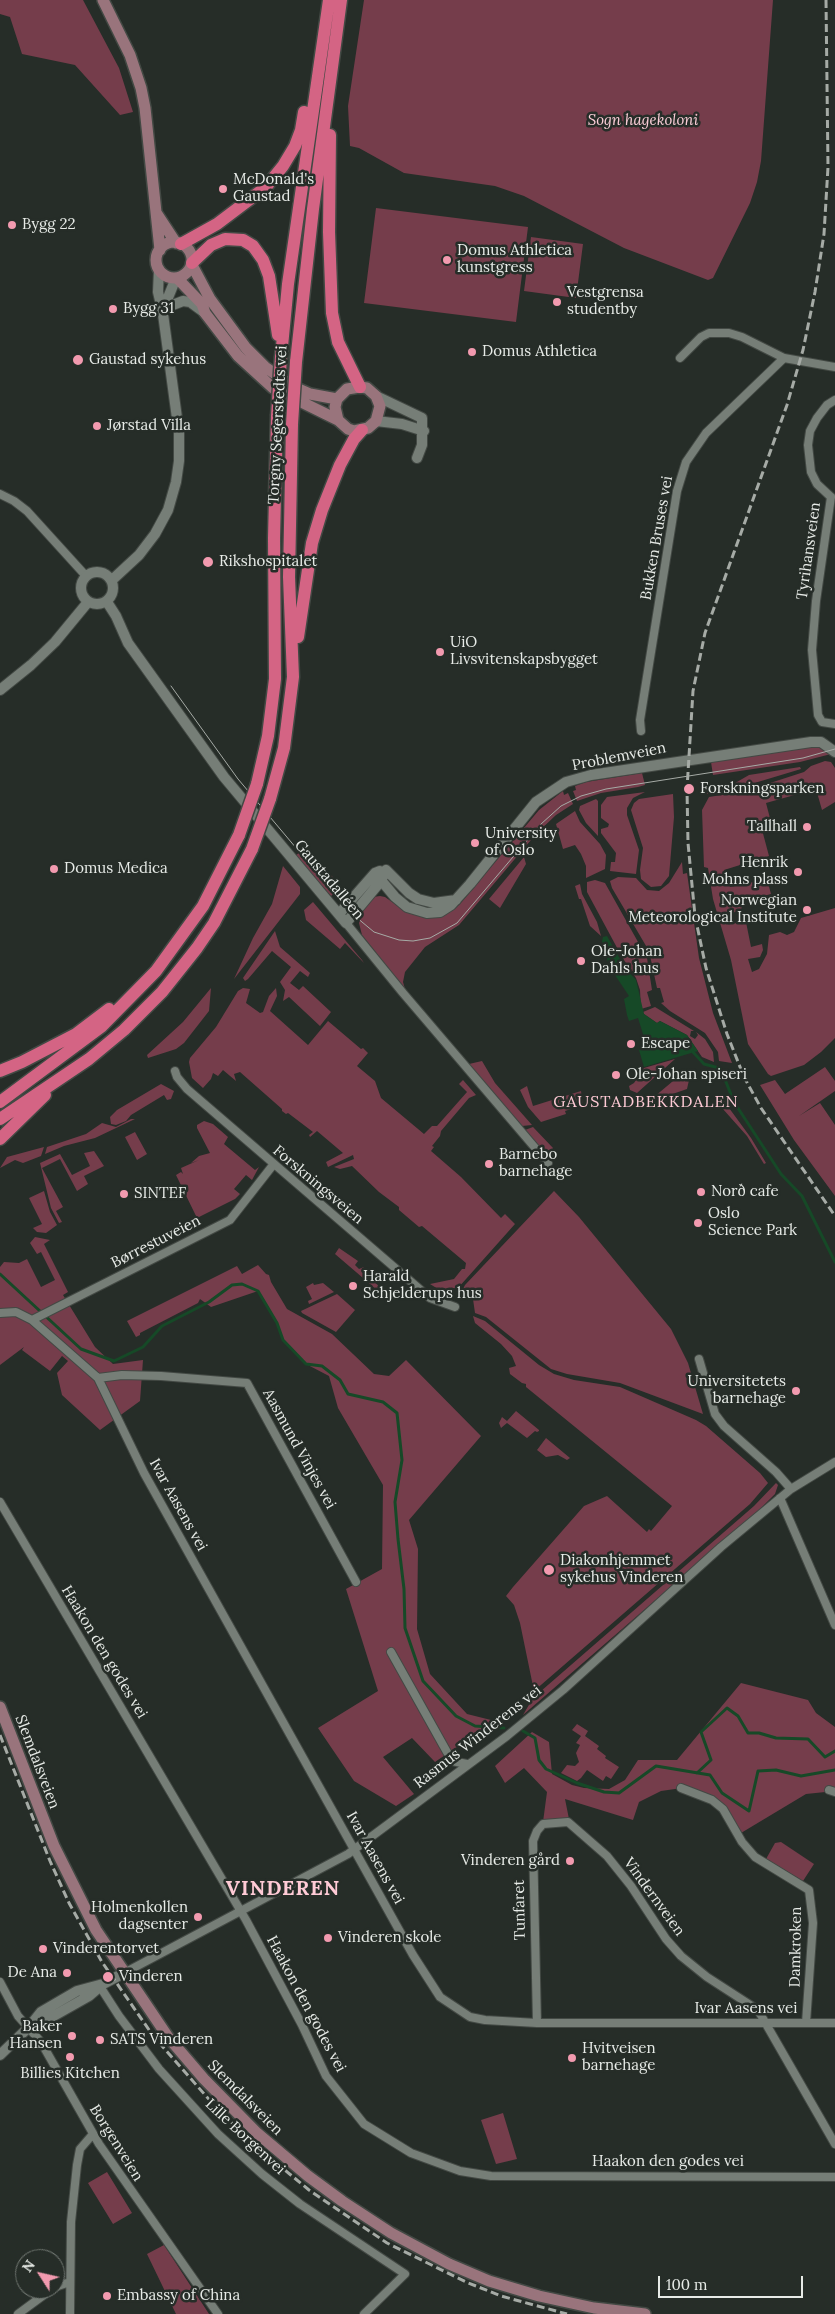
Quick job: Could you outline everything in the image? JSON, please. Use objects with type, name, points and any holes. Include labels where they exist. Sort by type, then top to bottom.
[{"type":"highway","name":"Torgny Segerstedts vei","points":[[203,906],[239,835],[257,784],[268,736],[275,679],[274,538],[277,416],[281,354],[290,274],[329,0]]},
{"type":"highway","name":"Torgny Segerstedts vei","points":[[63,1079],[124,1030],[176,976],[197,948],[223,908],[252,849],[270,799],[287,728],[294,662],[289,577],[292,424],[296,362],[313,209],[341,0]]},
{"type":"highway","points":[[179,243],[217,224],[255,197],[283,166],[301,130],[310,80],[324,40]]},
{"type":"highway","points":[[332,66],[329,214],[332,313],[338,342],[360,386]]},
{"type":"highway","points":[[192,264],[211,245],[224,239],[243,240],[253,246],[263,260],[269,276],[281,354]]},
{"type":"highway","points":[[294,662],[304,590],[315,535],[340,465],[354,439],[362,430]]},
{"type":"highway","points":[[0,1071],[54,1046],[90,1024],[137,982],[184,925],[203,906]]},
{"type":"highway","points":[[0,1102],[87,1038],[134,996],[179,942],[203,906]]},
{"type":"highway","points":[[0,1120],[63,1079]]},
{"type":"highway","points":[[0,1139],[63,1079]]},
{"type":"main road","points":[[103,0],[130,56],[145,108],[152,193],[157,214],[160,250],[157,260],[159,269],[166,276],[177,278],[194,294],[238,356],[257,375],[290,398],[338,420],[348,429],[362,430],[368,428],[376,421],[380,406],[376,396],[367,388],[360,386],[347,389],[337,399],[335,407],[338,420]]},
{"type":"main road","points":[[157,214],[179,243],[191,253],[192,264],[210,299],[246,348],[279,378],[294,387],[310,394],[337,399]]},
{"type":"main road","points":[[160,250],[167,244],[179,243]]},
{"type":"main road","points":[[177,278],[187,273],[192,264]]},
{"type":"main road","name":"Slemdalsveien","points":[[0,1707],[54,1846],[67,1876],[96,1930],[168,2037],[233,2109],[302,2171],[371,2220],[427,2254],[488,2280],[568,2303],[613,2311],[645,2314]]},
{"type":"street","points":[[112,580],[139,555],[155,534],[168,510],[176,482],[180,433],[164,311],[158,292],[159,269]]},
{"type":"street","points":[[164,311],[177,278]]},
{"type":"street","points":[[164,311],[183,301],[190,302],[206,313]]},
{"type":"street","points":[[680,358],[701,337],[709,332],[729,333],[742,336],[784,358],[835,367]]},
{"type":"street","name":"Bukken Bruses vei","points":[[641,731],[640,720],[677,490],[686,462],[706,433],[784,358]]},
{"type":"street","points":[[376,396],[422,418],[424,431],[417,458]]},
{"type":"street","name":"Tyrihansveien","points":[[835,400],[827,405],[817,418],[810,431],[808,445],[811,472],[817,484],[833,497],[812,636],[818,716],[822,722],[835,724]]},
{"type":"street","points":[[376,421],[402,424],[424,431]]},
{"type":"street","points":[[0,494],[14,501],[27,511],[86,576]]},
{"type":"street","points":[[100,572],[112,580],[114,590],[107,602],[99,605],[88,602],[84,598],[80,589],[86,576],[100,572]]},
{"type":"street","points":[[0,690],[32,665],[55,642],[88,602]]},
{"type":"street","name":"Gaustadalléen","points":[[107,602],[116,616],[128,643],[224,777],[403,993],[548,1163]]},
{"type":"street","name":"Problemveien","points":[[378,877],[403,905],[418,912],[440,912],[457,899],[530,808],[566,782],[591,775],[810,742],[821,742],[835,752]]},
{"type":"street","points":[[338,914],[386,870],[408,893],[423,901],[434,902],[457,899]]},
{"type":"street","points":[[346,923],[378,877]]},
{"type":"street","name":"Forskningsveien","points":[[175,1071],[176,1078],[187,1090],[430,1298],[455,1307]]},
{"type":"street","name":"Børrestuveien","points":[[34,1319],[230,1220],[274,1165]]},
{"type":"street","points":[[0,1313],[16,1312],[34,1319],[98,1378]]},
{"type":"street","points":[[699,1359],[713,1410],[720,1422],[776,1472],[791,1489]]},
{"type":"street","name":"Aasmund Vinjes vei","points":[[98,1378],[122,1375],[162,1376],[247,1383],[356,1582]]},
{"type":"street","name":"Ivar Aasens vei","points":[[98,1378],[144,1473],[413,1955],[440,1996],[470,2017],[485,2020],[537,2023],[806,2022],[835,2024]]},
{"type":"street","name":"Rasmus Winderens vei","points":[[0,2055],[29,2027],[41,2012],[77,1991],[101,1985],[355,1849],[516,1728],[570,1683],[721,1547],[791,1489],[835,1462]]},
{"type":"street","points":[[780,1498],[835,1625]]},
{"type":"street","name":"Haakon den godes vei","points":[[0,1502],[240,1911],[279,1982],[326,2076],[364,2124],[411,2153],[460,2171],[491,2176],[835,2177]]},
{"type":"street","points":[[391,1652],[452,1761],[467,1764]]},
{"type":"street","name":"Damkroken","points":[[682,1788],[712,1800],[723,1809],[742,1842],[755,1857],[809,1890],[813,1923],[806,2022]]},
{"type":"street","name":"Vindernveien","points":[[568,1822],[607,1856],[631,1886],[666,1940],[681,1956],[707,1977],[758,2010],[835,2144]]},
{"type":"street","name":"Tunfaret","points":[[537,2023],[533,1841],[537,1831],[543,1824],[568,1822]]},
{"type":"street","name":"Borgenveien","points":[[0,1982],[18,2016],[40,2042],[93,2134],[131,2192],[204,2291],[218,2314]]},
{"type":"street","name":"Lille Borgenvei","points":[[101,1985],[119,2016],[160,2069],[218,2134],[262,2174],[300,2204],[405,2274],[364,2314]]},
{"type":"street","points":[[70,2314],[71,2222],[79,2152],[93,2134]]},
{"type":"street","points":[[65,2284],[70,2282]]},
{"type":"street","points":[[18,2314],[38,2299]]},
{"type":"green space","points":[[0,0],[83,0],[119,68],[133,112],[120,115],[75,65],[22,54],[10,17],[0,14]]},
{"type":"green space","name":"Sogn hagekoloni","points":[[364,0],[773,0],[761,161],[757,182],[750,203],[713,278],[708,280],[624,248],[524,196],[495,186],[404,173],[359,148],[350,146],[348,106]]},
{"type":"green space","name":"Domus Athletica kunstgress","points":[[376,208],[528,227],[516,322],[364,303]]},
{"type":"green space","points":[[531,237],[583,244],[576,298],[524,291]]},
{"type":"green space","points":[[807,747],[820,748],[831,754],[800,762],[713,775],[711,762]]},
{"type":"green space","points":[[825,761],[831,762],[835,768],[835,802],[822,810],[816,789],[766,803],[771,822],[761,826],[769,856],[724,870],[730,887],[767,879],[771,894],[744,901],[741,910],[732,913],[735,923],[746,922],[751,947],[762,944],[763,950],[760,957],[748,959],[752,972],[759,969],[767,954],[769,935],[780,932],[787,935],[794,932],[801,918],[835,908],[835,1038],[804,1065],[771,1076],[748,1044],[731,960],[713,899],[708,868],[704,867],[702,810],[709,797],[734,793],[767,784],[804,772],[811,766]]},
{"type":"green space","points":[[800,767],[801,769],[738,788],[707,794],[708,789],[730,786],[749,775]]},
{"type":"green space","points":[[642,773],[645,785],[638,787],[601,793],[577,801],[573,791],[576,790],[575,786],[586,782]]},
{"type":"green space","points":[[563,791],[564,795],[568,793],[573,804],[556,815],[536,834],[459,925],[425,947],[405,972],[403,982],[405,989],[362,935],[359,923],[364,909],[373,897],[385,897],[405,911],[418,915],[444,914],[453,910],[539,810]]},
{"type":"green space","points":[[645,792],[633,798],[627,808],[627,815],[639,850],[636,874],[610,871],[611,862],[615,862],[616,853],[601,833],[601,829],[608,827],[609,824],[601,818],[601,805],[607,797]]},
{"type":"green space","points":[[673,794],[674,817],[669,876],[661,886],[651,887],[641,879],[640,870],[643,848],[631,810],[634,803],[639,799]]},
{"type":"green space","points":[[596,799],[598,801],[598,836],[586,823],[579,810],[580,806]]},
{"type":"green space","points":[[575,811],[580,822],[600,844],[606,855],[605,869],[586,878],[586,866],[581,854],[575,845],[563,849],[556,824]]},
{"type":"green space","points":[[305,848],[309,849],[341,887],[331,896],[295,856]]},
{"type":"green space","points":[[524,857],[526,864],[500,908],[489,899]]},
{"type":"green space","points":[[682,862],[683,874],[687,873],[699,958],[713,1013],[732,1063],[719,1061],[718,1052],[705,1033],[670,1011],[661,1003],[664,1002],[660,988],[657,988],[649,951],[612,888],[610,881],[618,877],[636,878],[647,890],[659,891],[669,883]]},
{"type":"green space","points":[[283,866],[300,887],[300,894],[234,979],[253,938],[272,904]]},
{"type":"green space","points":[[595,880],[605,883],[647,958],[652,990],[647,992],[651,1006],[641,1009],[640,990],[636,978],[622,957],[587,892],[587,882]]},
{"type":"green space","points":[[580,884],[582,894],[597,922],[601,936],[590,926],[581,899],[579,899],[575,886]]},
{"type":"green space","points":[[313,902],[364,963],[345,943],[340,949],[306,920],[304,910]]},
{"type":"green space","points":[[275,931],[280,947],[310,973],[308,977],[300,971],[290,983],[299,990],[303,986],[331,1012],[320,1026],[289,997],[283,1001],[285,990],[280,982],[291,967],[272,951],[248,979],[245,981],[243,978]]},
{"type":"green space","points":[[211,988],[209,1011],[184,1043],[176,1049],[148,1058],[147,1055],[183,1022]]},
{"type":"green space","points":[[243,988],[250,989],[246,1003],[260,1013],[263,1012],[269,996],[276,988],[277,996],[270,1011],[308,1045],[328,1021],[361,1049],[363,1048],[368,1053],[357,1066],[375,1081],[381,1098],[424,1134],[432,1126],[437,1126],[467,1092],[459,1084],[463,1080],[476,1095],[469,1098],[441,1131],[431,1151],[461,1177],[501,1218],[505,1214],[515,1224],[458,1288],[438,1289],[430,1284],[454,1279],[462,1269],[465,1269],[466,1263],[422,1226],[419,1227],[399,1210],[399,1207],[379,1192],[352,1166],[340,1169],[334,1167],[354,1159],[353,1155],[328,1167],[326,1162],[343,1153],[317,1131],[310,1137],[309,1135],[313,1132],[288,1113],[286,1114],[282,1111],[240,1072],[234,1074],[236,1081],[223,1070],[218,1076],[213,1073],[211,1079],[203,1088],[192,1078],[190,1058],[216,1027],[238,991]]},
{"type":"green space","points":[[655,1007],[694,1031],[691,1031],[690,1036],[695,1039],[698,1035],[696,1032],[705,1039],[713,1052],[714,1062],[702,1057],[687,1035],[660,1021],[657,1023],[644,1014],[643,1012]]},
{"type":"green space","points":[[675,1059],[637,1093],[630,1090],[629,1086],[634,1083],[644,1068]]},
{"type":"green space","points":[[482,1061],[495,1083],[532,1125],[522,1126],[469,1064]]},
{"type":"green space","points":[[825,1067],[835,1081],[835,1091],[799,1116],[820,1103],[835,1125],[835,1196],[794,1140],[760,1085],[775,1080],[785,1094]]},
{"type":"green space","points":[[679,1076],[689,1080],[687,1089],[655,1100],[654,1097]]},
{"type":"green space","points":[[161,1084],[174,1091],[171,1099],[167,1100],[164,1095],[131,1115],[126,1121],[116,1125],[111,1124],[110,1117],[117,1110]]},
{"type":"green space","points":[[527,1086],[533,1106],[581,1091],[583,1105],[565,1111],[566,1114],[541,1122],[528,1107],[520,1090]]},
{"type":"green space","points":[[721,1097],[751,1138],[766,1163],[764,1164],[747,1136],[714,1099]]},
{"type":"green space","points":[[131,1119],[135,1119],[95,1138],[64,1146],[45,1154],[47,1147],[86,1134],[102,1123],[116,1127]]},
{"type":"green space","points":[[204,1121],[213,1124],[228,1137],[224,1144],[255,1170],[259,1167],[252,1180],[246,1175],[234,1189],[240,1194],[235,1199],[197,1218],[176,1175],[181,1172],[183,1174],[181,1168],[199,1160],[191,1163],[199,1156],[210,1153],[197,1128],[197,1125]]},
{"type":"green space","points":[[533,1127],[553,1148],[552,1151],[543,1152],[525,1130]]},
{"type":"green space","points":[[135,1132],[147,1154],[137,1160],[125,1137]]},
{"type":"green space","points":[[44,1147],[41,1156],[23,1163],[15,1160],[0,1168],[7,1157]]},
{"type":"green space","points":[[94,1151],[104,1166],[84,1176],[88,1184],[77,1191],[60,1159],[42,1168],[63,1207],[56,1211],[62,1222],[59,1223],[51,1208],[40,1163],[60,1154],[72,1175],[90,1166],[84,1153]]},
{"type":"green space","points":[[44,1191],[50,1212],[57,1225],[46,1233],[37,1232],[33,1228],[42,1224],[29,1198]]},
{"type":"green space","points":[[554,1191],[579,1217],[671,1329],[688,1363],[703,1414],[620,1383],[567,1374],[551,1369],[486,1317],[475,1313],[473,1299],[463,1289],[465,1285]]},
{"type":"green space","points":[[35,1237],[50,1240],[44,1244],[68,1292],[63,1295],[95,1347],[113,1364],[143,1360],[140,1401],[100,1430],[62,1395],[57,1373],[68,1361],[62,1356],[50,1371],[22,1350],[24,1347],[0,1365],[0,1267],[4,1262],[19,1263],[27,1259],[41,1287],[55,1280],[41,1252],[37,1254],[30,1243]]},
{"type":"green space","points":[[339,1248],[358,1261],[355,1265],[359,1269],[364,1267],[361,1271],[366,1275],[371,1272],[368,1276],[372,1280],[377,1278],[374,1282],[379,1286],[384,1284],[381,1288],[386,1292],[390,1289],[384,1296],[335,1254]]},
{"type":"green space","points":[[258,1265],[269,1275],[271,1282],[287,1309],[332,1334],[374,1374],[389,1376],[406,1360],[481,1436],[409,1520],[418,1549],[417,1629],[430,1674],[467,1714],[495,1721],[435,1762],[412,1738],[383,1757],[414,1794],[396,1806],[354,1781],[318,1728],[378,1691],[346,1589],[382,1569],[383,1485],[338,1408],[329,1376],[306,1364],[283,1340],[277,1323],[258,1291],[211,1307],[200,1299],[198,1303],[140,1333],[136,1337],[127,1321],[237,1266],[242,1274]]},
{"type":"green space","points":[[313,1283],[314,1285],[323,1283],[334,1292],[309,1304],[308,1301],[312,1299],[306,1287]]},
{"type":"green space","points":[[337,1294],[355,1310],[336,1332],[302,1313],[301,1311]]},
{"type":"green space","points":[[473,1316],[485,1321],[539,1365],[554,1374],[574,1380],[620,1387],[696,1420],[706,1426],[760,1473],[768,1483],[750,1504],[534,1691],[520,1623],[514,1605],[506,1596],[584,1506],[607,1496],[647,1532],[649,1529],[651,1531],[672,1506],[526,1387],[526,1384],[510,1374],[509,1368],[516,1366],[512,1356],[501,1344],[475,1323]]},
{"type":"green space","points":[[516,1411],[539,1431],[535,1431],[527,1438],[507,1423],[501,1428],[499,1423],[502,1417],[507,1421]]},
{"type":"green space","points":[[546,1438],[570,1458],[567,1460],[558,1455],[546,1457],[537,1450]]},
{"type":"green space","points":[[776,1483],[778,1485],[775,1494],[758,1511],[523,1715],[533,1698],[754,1506]]},
{"type":"green space","points":[[741,1683],[808,1700],[816,1713],[835,1727],[835,1791],[806,1794],[741,1833],[731,1818],[712,1802],[682,1788],[661,1791],[639,1802],[633,1820],[565,1799],[569,1819],[543,1822],[547,1792],[524,1768],[505,1783],[495,1766],[532,1732],[549,1742],[552,1774],[572,1785],[584,1788],[609,1789],[625,1780],[638,1760],[677,1760]]},
{"type":"green space","points":[[577,1724],[588,1731],[585,1736],[599,1746],[597,1749],[606,1756],[605,1758],[619,1767],[611,1779],[606,1776],[603,1781],[587,1770],[577,1781],[561,1773],[567,1765],[575,1766],[579,1762],[576,1753],[580,1745],[576,1743],[581,1736],[572,1730]]},
{"type":"green space","points":[[781,1842],[814,1864],[803,1881],[766,1859],[775,1843]]},
{"type":"green space","points":[[503,2113],[517,2159],[496,2164],[481,2120]]},
{"type":"green space","points":[[107,2172],[132,2213],[113,2224],[88,2183]]},
{"type":"green space","points":[[164,2245],[209,2314],[176,2314],[147,2254]]},
{"type":"shaded area","points":[[607,936],[625,968],[636,980],[644,1014],[657,1023],[660,1021],[687,1035],[698,1051],[644,1067],[639,1050],[647,1047],[638,1018],[629,1021],[624,999],[629,996],[609,966],[602,941],[603,937]]},
{"type":"waterway","points":[[693,1052],[704,1064],[719,1068],[722,1072],[734,1102],[781,1174],[802,1196],[835,1262]]},
{"type":"waterway","points":[[0,1274],[81,1349],[114,1361],[143,1347],[162,1326],[209,1302],[232,1285],[242,1284],[258,1291],[277,1323],[283,1340],[306,1364],[322,1366],[340,1380],[348,1394],[383,1402],[397,1413],[402,1460],[395,1502],[404,1589],[405,1628],[423,1681],[456,1716],[475,1726],[504,1728]]},
{"type":"waterway","points":[[697,1773],[711,1760],[701,1732],[727,1708],[738,1716],[748,1733],[759,1733],[776,1738],[808,1739],[825,1757],[835,1751]]},
{"type":"waterway","points":[[523,1731],[535,1738],[539,1760],[546,1769],[577,1783],[604,1792],[619,1793],[656,1766],[710,1775],[722,1793],[749,1811],[758,1771],[776,1770],[801,1776],[835,1770]]},
{"type":"tram line","points":[[171,686],[238,779],[350,912],[374,932],[399,940],[413,941],[430,938],[457,923],[541,824],[561,806],[581,796],[606,789],[803,758],[835,749]]},
{"type":"railway","points":[[826,0],[828,167],[824,234],[815,292],[803,350],[787,405],[705,633],[693,691],[687,789],[688,843],[695,916],[706,968],[727,1034],[744,1077],[761,1108],[835,1216]]},
{"type":"railway","points":[[0,1735],[50,1861],[69,1903],[102,1962],[154,2037],[221,2113],[269,2157],[309,2190],[387,2243],[466,2282],[501,2296],[567,2314]]},
{"type":"place","name":"McDonald's Gaustad","points":[[223,189]]},
{"type":"place","name":"Bygg 22","points":[[12,225]]},
{"type":"place","name":"Domus Athletica kunstgress","points":[[447,260]]},
{"type":"place","name":"Vestgrensa studentby","points":[[557,302]]},
{"type":"place","name":"Bygg 31","points":[[113,309]]},
{"type":"place","name":"Domus Athletica","points":[[472,352]]},
{"type":"place","name":"Gaustad sykehus","points":[[78,360]]},
{"type":"place","name":"Jørstad Villa","points":[[97,426]]},
{"type":"place","name":"Rikshospitalet","points":[[208,562]]},
{"type":"place","name":"UiO Livsvitenskapsbygget","points":[[440,652]]},
{"type":"place","name":"Forskningsparken","points":[[689,789]]},
{"type":"place","name":"Tallhall","points":[[807,827]]},
{"type":"place","name":"University of Oslo","points":[[475,843]]},
{"type":"place","name":"Domus Medica","points":[[54,869]]},
{"type":"place","name":"Henrik Mohns plass","points":[[798,872]]},
{"type":"place","name":"Norwegian Meteorological Institute","points":[[807,910]]},
{"type":"place","name":"Ole-Johan Dahls hus","points":[[581,961]]},
{"type":"place","name":"Escape","points":[[631,1044]]},
{"type":"place","name":"Ole-Johan spiseri","points":[[616,1075]]},
{"type":"place","name":"Barnebo barnehage","points":[[489,1164]]},
{"type":"place","name":"Norð cafe","points":[[701,1192]]},
{"type":"place","name":"SINTEF","points":[[124,1194]]},
{"type":"place","name":"Oslo Science Park","points":[[698,1223]]},
{"type":"place","name":"Harald Schjelderups hus","points":[[353,1286]]},
{"type":"place","name":"Universitetets barnehage","points":[[796,1391]]},
{"type":"place","name":"Diakonhjemmet sykehus Vinderen","points":[[549,1570]]},
{"type":"place","name":"Vinderen gård","points":[[570,1861]]},
{"type":"place","name":"Holmenkollen dagsenter","points":[[198,1917]]},
{"type":"place","name":"Vinderen skole","points":[[328,1938]]},
{"type":"place","name":"Vinderentorvet","points":[[43,1949]]},
{"type":"place","name":"De Ana","points":[[67,1973]]},
{"type":"place","name":"Vinderen","points":[[108,1977]]},
{"type":"place","name":"Baker Hansen","points":[[72,2036]]},
{"type":"place","name":"SATS Vinderen","points":[[100,2040]]},
{"type":"place","name":"Billies Kitchen","points":[[70,2057]]},
{"type":"place","name":"Hvitveisen barnehage","points":[[572,2058]]},
{"type":"place","name":"Embassy of China","points":[[107,2296]]},
{"type":"district","name":"GAUSTADBEKKDALEN","points":[[646,1102]]},
{"type":"district","name":"VINDEREN","points":[[283,1889]]}]
